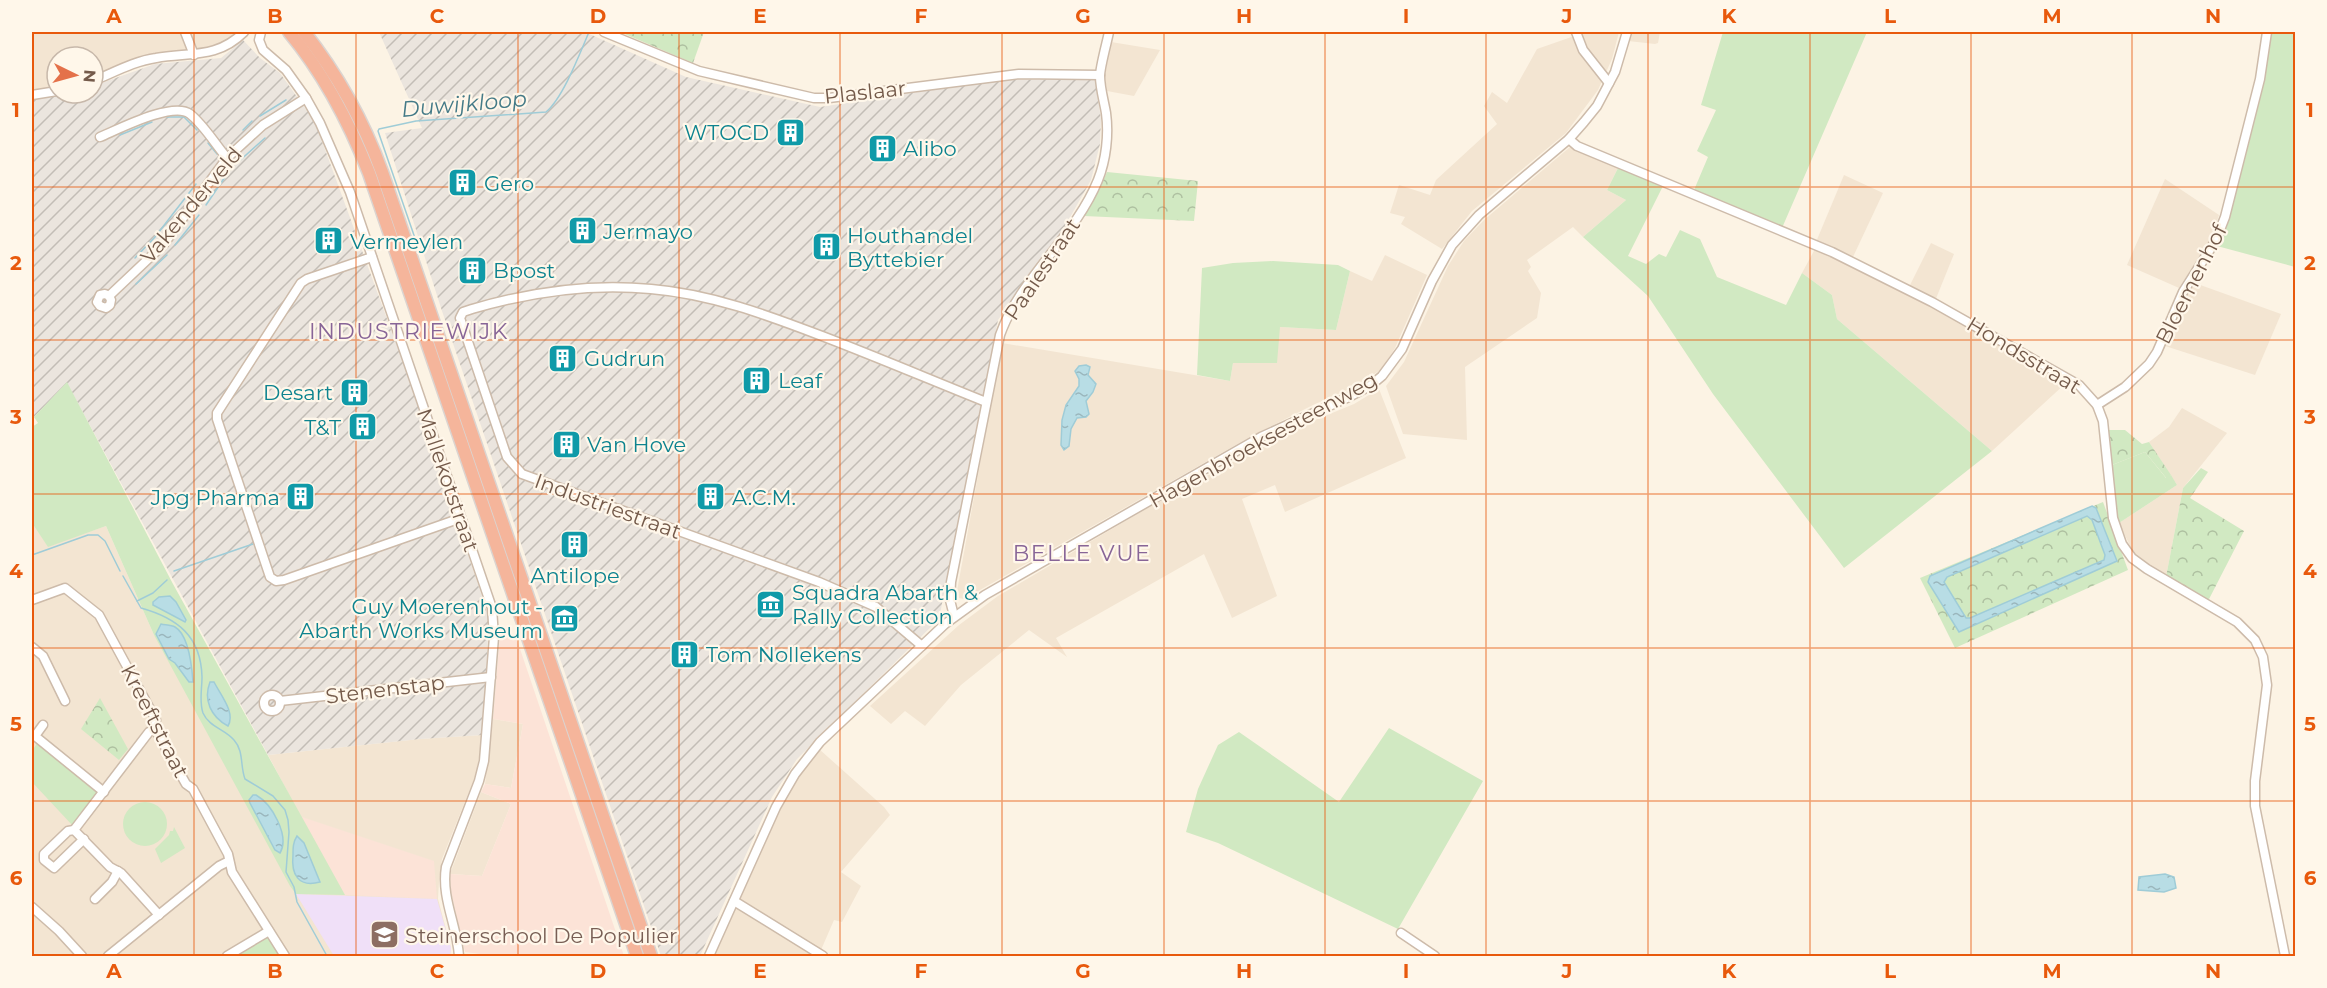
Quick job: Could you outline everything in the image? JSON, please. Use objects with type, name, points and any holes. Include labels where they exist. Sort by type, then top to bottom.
[{"type":"highway","points":[[289,32],[333,94],[369,174],[637,957]]},
{"type":"highway","points":[[304,32],[323,55],[346,92],[372,144],[651,957]]},
{"type":"street","points":[[185,32],[194,55]]},
{"type":"street","points":[[105,76],[145,60],[218,50],[244,32]]},
{"type":"street","name":"Mallekotstraat","points":[[261,32],[260,40],[263,50],[286,70],[320,123],[350,192],[492,608],[495,637],[484,761],[479,781],[446,867],[444,879],[445,894],[459,957]]},
{"type":"street","name":"Plaslaar","points":[[604,32],[699,71],[814,98],[1019,74],[1100,75]]},
{"type":"street","name":"Paaiestraat","points":[[954,616],[950,600],[951,582],[1000,335],[1012,308],[1085,206],[1098,179],[1107,132],[1100,75],[1109,32]]},
{"type":"street","points":[[1576,32],[1583,50],[1609,83]]},
{"type":"street","name":"Hagenbroeksesteenweg","points":[[709,957],[776,807],[795,774],[820,742],[954,616],[1008,581],[1261,437],[1370,386],[1387,370],[1402,349],[1432,281],[1452,245],[1479,215],[1569,139],[1597,106],[1621,57],[1627,32]]},
{"type":"street","name":"Bloemenhof","points":[[2097,405],[2137,378],[2149,364],[2157,352],[2183,292],[2216,240],[2225,217],[2260,79],[2267,32]]},
{"type":"street","name":"Vakenderveld","points":[[109,296],[165,244],[227,158],[263,125],[306,98]]},
{"type":"street","points":[[100,137],[166,111],[181,110],[195,119],[227,158]]},
{"type":"street","name":"Hondsstraat","points":[[1569,139],[1577,146],[1832,252],[1932,302],[2072,379],[2087,392],[2097,405],[2105,430],[2113,518],[2122,544],[2132,558],[2147,569],[2237,622],[2255,640],[2263,657],[2268,685],[2255,782],[2255,806],[2284,957]]},
{"type":"street","points":[[372,257],[301,283],[217,412],[216,419],[270,577],[276,581],[461,518]]},
{"type":"street","name":"Industriestraat","points":[[922,646],[876,607],[819,582],[522,474],[507,457],[460,322],[461,315],[500,300],[565,290],[625,287],[705,297],[771,316],[986,402]]},
{"type":"street","name":"Kreeftstraat","points":[[32,600],[65,588],[99,615],[156,720],[155,729],[186,784],[194,789],[228,854],[232,872],[267,924],[285,957]]},
{"type":"street","points":[[32,647],[43,656],[65,701]]},
{"type":"street","name":"Stenenstap","points":[[280,701],[491,677]]},
{"type":"street","points":[[43,725],[33,738],[104,792]]},
{"type":"street","points":[[84,839],[54,868],[44,860],[44,854],[68,831],[74,830],[149,732],[155,729]]},
{"type":"street","points":[[74,830],[110,867],[118,871],[159,915]]},
{"type":"street","points":[[108,957],[219,866],[229,861]]},
{"type":"street","points":[[95,899],[112,882],[118,871]]},
{"type":"street","points":[[734,902],[823,957]]},
{"type":"street","points":[[32,907],[59,931],[82,957]]},
{"type":"street","points":[[227,957],[269,931]]},
{"type":"street","points":[[1401,933],[1435,957]]},
{"type":"shaded area","points":[[32,32],[239,32],[224,43],[202,50],[105,74],[105,45],[45,45],[45,88],[32,90]]},
{"type":"shaded area","points":[[379,32],[585,32],[686,77],[820,107],[997,80],[1095,79],[1101,119],[1100,144],[1091,180],[1064,228],[998,320],[939,619],[797,759],[772,797],[700,956],[661,956],[442,311],[385,133],[422,128]]},
{"type":"shaded area","points":[[1580,32],[1619,32],[1612,59],[1598,90],[1566,133],[1472,211],[1442,249],[1401,224],[1405,217],[1390,213],[1399,185],[1430,195],[1436,180],[1497,124],[1484,106],[1492,92],[1507,103],[1537,49],[1580,34]]},
{"type":"shaded area","points":[[1630,32],[1660,32],[1658,43],[1628,41]]},
{"type":"shaded area","points":[[243,40],[260,58],[280,73],[315,122],[405,368],[489,617],[483,735],[420,739],[268,755],[67,383],[34,417],[32,414],[32,100],[45,98],[45,105],[105,105],[105,82],[155,64],[221,58]]},
{"type":"shaded area","points":[[1111,42],[1160,50],[1134,96],[1107,91],[1105,76]]},
{"type":"shaded area","points":[[1570,147],[1618,168],[1607,190],[1626,200],[1583,237],[1573,227],[1527,260],[1531,267],[1528,271],[1541,293],[1537,318],[1465,367],[1467,440],[1403,434],[1386,386],[1404,362],[1448,266],[1464,241],[1484,220]]},
{"type":"shaded area","points":[[1844,175],[1883,193],[1852,259],[1816,242]]},
{"type":"shaded area","points":[[2165,179],[2219,215],[2211,239],[2179,288],[2127,265]]},
{"type":"shaded area","points":[[1931,243],[1954,254],[1935,301],[1909,287]]},
{"type":"shaded area","points":[[1815,249],[1938,310],[2066,383],[1992,451],[1837,319],[1832,295],[1802,273]]},
{"type":"shaded area","points":[[1385,255],[1427,275],[1395,348],[1382,369],[1354,387],[1248,438],[964,599],[959,598],[957,591],[1002,343],[1230,381],[1233,363],[1280,327],[1336,330],[1350,271],[1372,281]]},
{"type":"shaded area","points":[[2192,282],[2281,314],[2255,375],[2162,345]]},
{"type":"shaded area","points":[[1379,389],[1406,458],[1285,512],[1275,485],[1242,499],[1277,596],[1232,618],[1204,554],[1056,638],[1067,657],[1029,630],[961,685],[925,726],[905,711],[891,724],[870,706],[959,625],[998,596],[1156,503],[1298,427],[1354,404]]},
{"type":"shaded area","points":[[2182,408],[2227,433],[2183,488],[2166,577],[2148,566],[2133,552],[2119,523],[2177,485],[2149,442],[2169,427]]},
{"type":"shaded area","points":[[32,523],[48,546],[106,526],[154,635],[326,864],[268,755],[420,739],[483,735],[476,774],[442,859],[438,899],[451,948],[450,956],[32,956]]},
{"type":"shaded area","points":[[500,634],[516,637],[624,956],[495,956],[465,952],[451,892],[450,874],[482,876],[511,804],[481,792],[485,784],[511,788],[523,724],[493,719]]},
{"type":"shaded area","points":[[493,719],[523,724],[511,788],[485,784]]},
{"type":"shaded area","points":[[819,749],[890,815],[841,872],[861,886],[842,922],[834,920],[821,950],[738,899],[779,809],[796,778]]},
{"type":"shaded area","points":[[481,792],[511,804],[482,876],[450,874]]},
{"type":"shaded area","points":[[302,817],[434,861],[437,899],[345,895]]},
{"type":"shaded area","name":"Steinerschool De Populier","points":[[296,894],[437,899],[451,948],[450,956],[334,956]]},
{"type":"shaded area","points":[[736,908],[816,956],[714,956]]},
{"type":"green space","points":[[620,32],[704,32],[693,63]]},
{"type":"green space","points":[[1723,32],[1867,32],[1782,228],[1694,190],[1708,157],[1697,151],[1716,110],[1701,105]]},
{"type":"green space","points":[[2270,32],[2295,32],[2295,267],[2217,246]]},
{"type":"green space","points":[[1618,168],[1663,186],[1628,256],[1646,264],[1659,254],[1666,257],[1680,230],[1700,239],[1717,277],[1786,305],[1802,273],[1832,295],[1837,319],[1992,451],[1844,568],[1713,394],[1648,296],[1583,237],[1626,200],[1607,190]]},
{"type":"green space","points":[[1107,172],[1198,181],[1194,221],[1084,216]]},
{"type":"green space","points":[[1273,261],[1338,265],[1350,271],[1336,330],[1280,327],[1277,363],[1233,363],[1230,381],[1197,375],[1202,268],[1233,263]]},
{"type":"green space","points":[[67,382],[173,584],[345,895],[296,894],[290,886],[154,635],[106,526],[48,547],[32,523],[32,427],[38,423],[34,417]]},
{"type":"green space","points":[[2108,430],[2125,430],[2142,444],[2149,442],[2171,475],[2167,479],[2145,452],[2112,465]]},
{"type":"green space","points":[[2145,452],[2166,478],[2171,475],[2177,485],[2119,523],[2115,512],[2112,465]]},
{"type":"green space","points":[[2201,468],[2208,472],[2190,498],[2244,531],[2208,601],[2166,577],[2183,488]]},
{"type":"green space","points":[[2103,502],[2128,570],[1955,648],[1920,578]]},
{"type":"green space","points":[[100,698],[128,749],[119,760],[81,729]]},
{"type":"green space","points":[[1389,728],[1483,781],[1398,929],[1218,843],[1186,832],[1198,789],[1218,745],[1239,732],[1339,802]]},
{"type":"green space","points":[[38,742],[99,791],[73,826],[32,782],[32,751]]},
{"type":"green space","points":[[145,802],[160,809],[167,824],[160,839],[145,846],[130,839],[123,824],[130,809]]},
{"type":"green space","points":[[174,827],[185,848],[161,863],[155,849],[170,831],[173,831]]},
{"type":"green space","points":[[268,937],[280,956],[236,956]]},
{"type":"water","points":[[1079,366],[1090,367],[1088,375],[1096,384],[1086,401],[1089,414],[1086,417],[1077,418],[1071,429],[1069,446],[1064,450],[1061,445],[1062,420],[1066,405],[1079,386],[1079,379],[1075,371]]},
{"type":"water","points":[[2092,506],[2096,508],[2117,561],[1959,632],[1928,582],[1930,576]],"holes":[[[2087,516],[2092,520],[2105,555],[2104,560],[1970,618],[1966,618],[1944,582],[1947,577]]]},
{"type":"water","points":[[170,596],[176,602],[185,622],[153,605],[159,597]]},
{"type":"water","points":[[161,624],[175,627],[184,637],[189,652],[193,682],[189,682],[175,663],[169,659],[156,634]]},
{"type":"water","points":[[210,682],[214,682],[229,710],[228,726],[217,718],[210,707],[207,695]]},
{"type":"water","points":[[253,795],[268,805],[278,821],[283,838],[280,853],[275,850],[250,803],[249,800]]},
{"type":"water","points":[[297,836],[304,843],[320,882],[306,883],[301,881],[295,873],[293,850]]},
{"type":"water","points":[[2165,874],[2174,877],[2176,888],[2164,892],[2138,890],[2139,877]]},
{"type":"waterway","name":"Duwijkloop","points":[[417,244],[379,129],[416,121],[546,112],[565,86],[589,32]]},
{"type":"waterway","points":[[260,116],[286,100]]},
{"type":"waterway","points":[[167,117],[184,117],[197,130]]},
{"type":"waterway","points":[[243,130],[252,121]]},
{"type":"waterway","points":[[120,135],[152,122]]},
{"type":"waterway","points":[[237,163],[265,138]]},
{"type":"waterway","points":[[208,143],[217,154]]},
{"type":"waterway","points":[[206,205],[225,177]]},
{"type":"waterway","points":[[135,258],[155,237],[196,184]]},
{"type":"waterway","points":[[175,245],[199,215]]},
{"type":"waterway","points":[[136,284],[167,255]]},
{"type":"waterway","name":"Duwijkloop","points":[[32,555],[88,535],[98,535],[105,541],[120,571]]},
{"type":"waterway","name":"Duwijkloop","points":[[174,571],[253,544]]},
{"type":"waterway","name":"Duwijkloop","points":[[123,576],[137,601],[153,593],[167,580]]},
{"type":"waterway","points":[[137,601],[141,608],[176,623],[192,640],[201,663],[203,713],[209,722],[230,736],[237,744],[245,779],[273,796],[285,810],[289,832],[286,872],[294,887],[297,902],[327,956]]},
{"type":"place","name":"WTOCD","points":[[790,132]]},
{"type":"place","name":"Alibo","points":[[882,148]]},
{"type":"place","name":"Gero","points":[[463,183]]},
{"type":"place","name":"Jermayo","points":[[582,231]]},
{"type":"place","name":"Vermeylen","points":[[329,241]]},
{"type":"place","name":"Houthandel Byttebier","points":[[826,247]]},
{"type":"place","name":"Bpost","points":[[472,270]]},
{"type":"place","name":"Gudrun","points":[[563,358]]},
{"type":"place","name":"Leaf","points":[[757,380]]},
{"type":"place","name":"Desart","points":[[354,392]]},
{"type":"place","name":"T&T","points":[[362,427]]},
{"type":"place","name":"Van Hove","points":[[566,444]]},
{"type":"place","name":"Jpg Pharma","points":[[301,497]]},
{"type":"place","name":"A.C.M.","points":[[711,497]]},
{"type":"place","name":"Antilope","points":[[575,544]]},
{"type":"place","name":"Squadra Abarth & Rally Collection","points":[[771,604]]},
{"type":"place","name":"Guy Moerenhout - Abarth Works Museum","points":[[564,618]]},
{"type":"place","name":"Tom Nollekens","points":[[685,654]]},
{"type":"place","name":"Steinerschool De Populier","points":[[384,935]]},
{"type":"district","name":"INDUSTRIEWIJK","points":[[409,331]]},
{"type":"district","name":"BELLE VUE","points":[[1082,553]]}]
